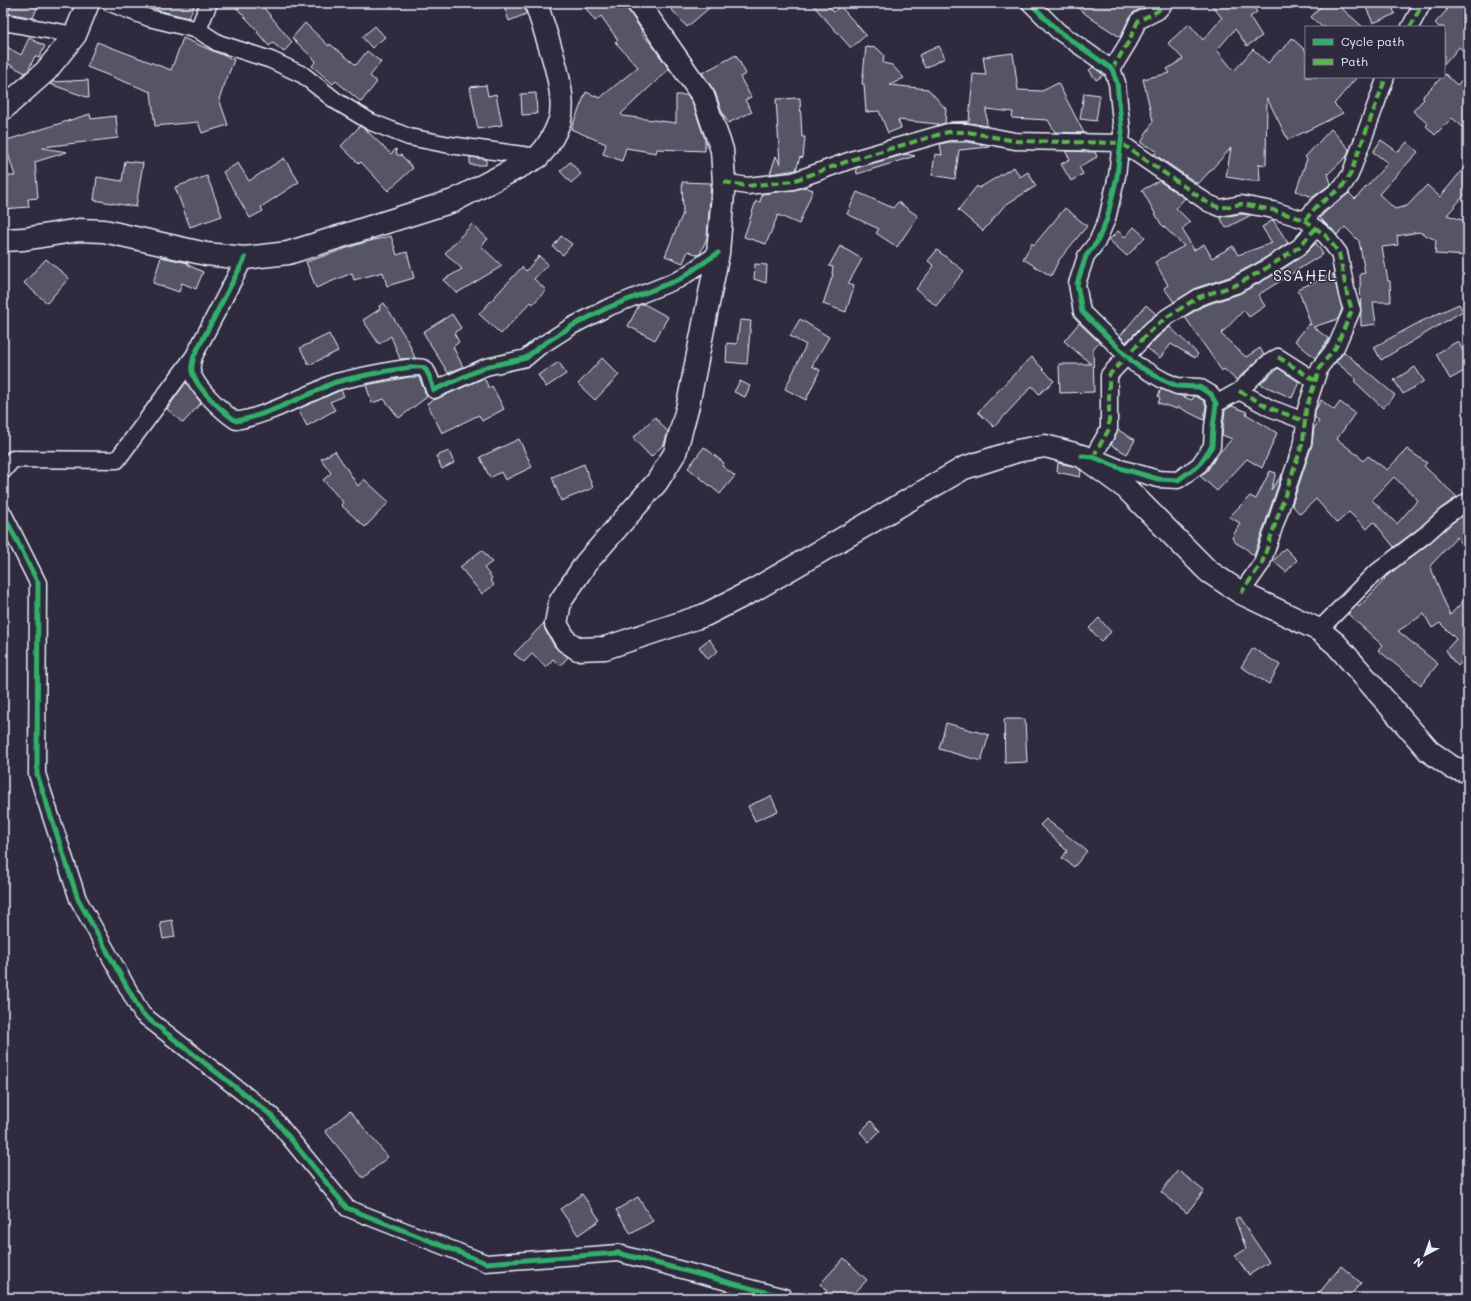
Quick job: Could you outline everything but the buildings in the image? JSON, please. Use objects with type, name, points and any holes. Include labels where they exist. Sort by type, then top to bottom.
[{"type":"main road","points":[[3,109],[46,71],[75,35],[88,3]]},
{"type":"main road","points":[[3,240],[24,239],[79,230],[104,231],[206,254],[245,258],[288,253],[453,201],[538,157],[547,148],[553,138],[560,119],[562,96],[555,66],[536,3]]},
{"type":"main road","points":[[638,3],[703,96],[722,150],[724,182],[718,253],[688,405],[675,453],[657,482],[586,563],[560,602],[556,624],[566,641],[578,649],[605,648],[705,615],[754,590],[964,468],[1017,451],[1045,446],[1088,456],[1126,488],[1208,571],[1241,593],[1319,630],[1336,644],[1429,751],[1453,768],[1468,771]]},
{"type":"street","points":[[110,3],[149,18],[198,30],[218,43],[271,60],[303,75],[336,101],[371,122],[410,137],[450,145],[538,157]]},
{"type":"street","points":[[198,30],[209,3]]},
{"type":"street","points":[[1030,3],[1058,31],[1112,69],[1117,83],[1122,132],[1117,176],[1107,219],[1098,242],[1086,256],[1077,284],[1082,312],[1126,355],[1135,364],[1177,386],[1199,387],[1211,394],[1216,404],[1212,446],[1198,465],[1178,480],[1158,479],[1120,468],[1088,456],[1109,429],[1109,375],[1126,355],[1151,330],[1167,317],[1199,297],[1236,285],[1265,269],[1299,247],[1311,224],[1317,206],[1342,187],[1350,175],[1386,78]]},
{"type":"street","points":[[1112,69],[1129,41],[1138,21],[1158,11],[1165,3]]},
{"type":"street","points":[[1411,26],[1423,3]]},
{"type":"street","points":[[3,22],[75,35]]},
{"type":"street","points":[[724,182],[747,186],[793,181],[854,159],[948,132],[968,132],[1015,141],[1121,143],[1208,203],[1220,208],[1241,204],[1273,210],[1311,224],[1326,236],[1339,253],[1347,294],[1352,310],[1336,347],[1320,367],[1314,380],[1306,409],[1303,442],[1262,563],[1241,593]]},
{"type":"street","points":[[194,356],[192,371],[198,383],[223,411],[236,421],[251,418],[270,411],[336,382],[404,368],[418,366],[424,368],[434,390],[486,367],[526,358],[539,347],[572,326],[607,308],[680,279],[718,253]]},
{"type":"street","points":[[3,471],[13,459],[117,460],[194,356],[245,258]]},
{"type":"street","points":[[1216,404],[1239,391],[1267,364],[1278,357],[1314,380]]},
{"type":"street","points":[[1239,391],[1270,408],[1304,421]]},
{"type":"street","points":[[1319,630],[1373,575],[1425,535],[1446,516],[1468,501]]},
{"type":"street","points":[[3,512],[38,583],[37,774],[78,899],[142,1014],[271,1115],[347,1208],[486,1263],[618,1253],[784,1297]]},
{"type":"marked path","points":[[1112,69],[1129,41],[1138,21],[1158,11],[1165,3]]},
{"type":"marked path","points":[[1411,26],[1423,3]]},
{"type":"marked path","points":[[1305,220],[1317,206],[1342,187],[1350,175],[1386,78]]},
{"type":"marked path","points":[[724,182],[747,186],[793,181],[854,159],[948,132],[968,132],[1015,141],[1121,143],[1208,203],[1220,208],[1241,204],[1273,210],[1305,220],[1326,236],[1339,253],[1347,294],[1352,310],[1336,347],[1320,367],[1306,409],[1303,442],[1262,563],[1241,593]]},
{"type":"marked path","points":[[1093,457],[1109,429],[1109,375],[1151,330],[1167,317],[1199,297],[1236,285],[1265,269],[1299,247],[1316,228]]},
{"type":"marked path","points":[[1278,357],[1314,380]]},
{"type":"marked path","points":[[1239,391],[1270,408],[1304,421]]},
{"type":"cycle path","points":[[1030,3],[1058,31],[1112,69],[1117,83],[1122,132],[1117,176],[1107,219],[1097,242],[1086,256],[1077,284],[1082,312],[1135,364],[1177,386],[1199,387],[1211,394],[1216,404],[1212,446],[1199,465],[1178,480],[1158,479],[1120,468],[1093,457],[1082,456]]},
{"type":"cycle path","points":[[245,258],[194,356],[192,368],[194,377],[198,384],[224,412],[236,421],[266,413],[333,383],[354,378],[396,369],[419,367],[426,370],[434,390],[486,367],[526,358],[539,347],[572,326],[607,308],[680,279],[718,253]]},
{"type":"cycle path","points":[[3,513],[38,583],[37,774],[78,899],[142,1014],[271,1115],[347,1208],[486,1263],[618,1253],[784,1297]]},
{"type":"district","name":"SSAḤEL","points":[[1305,275]]}]
